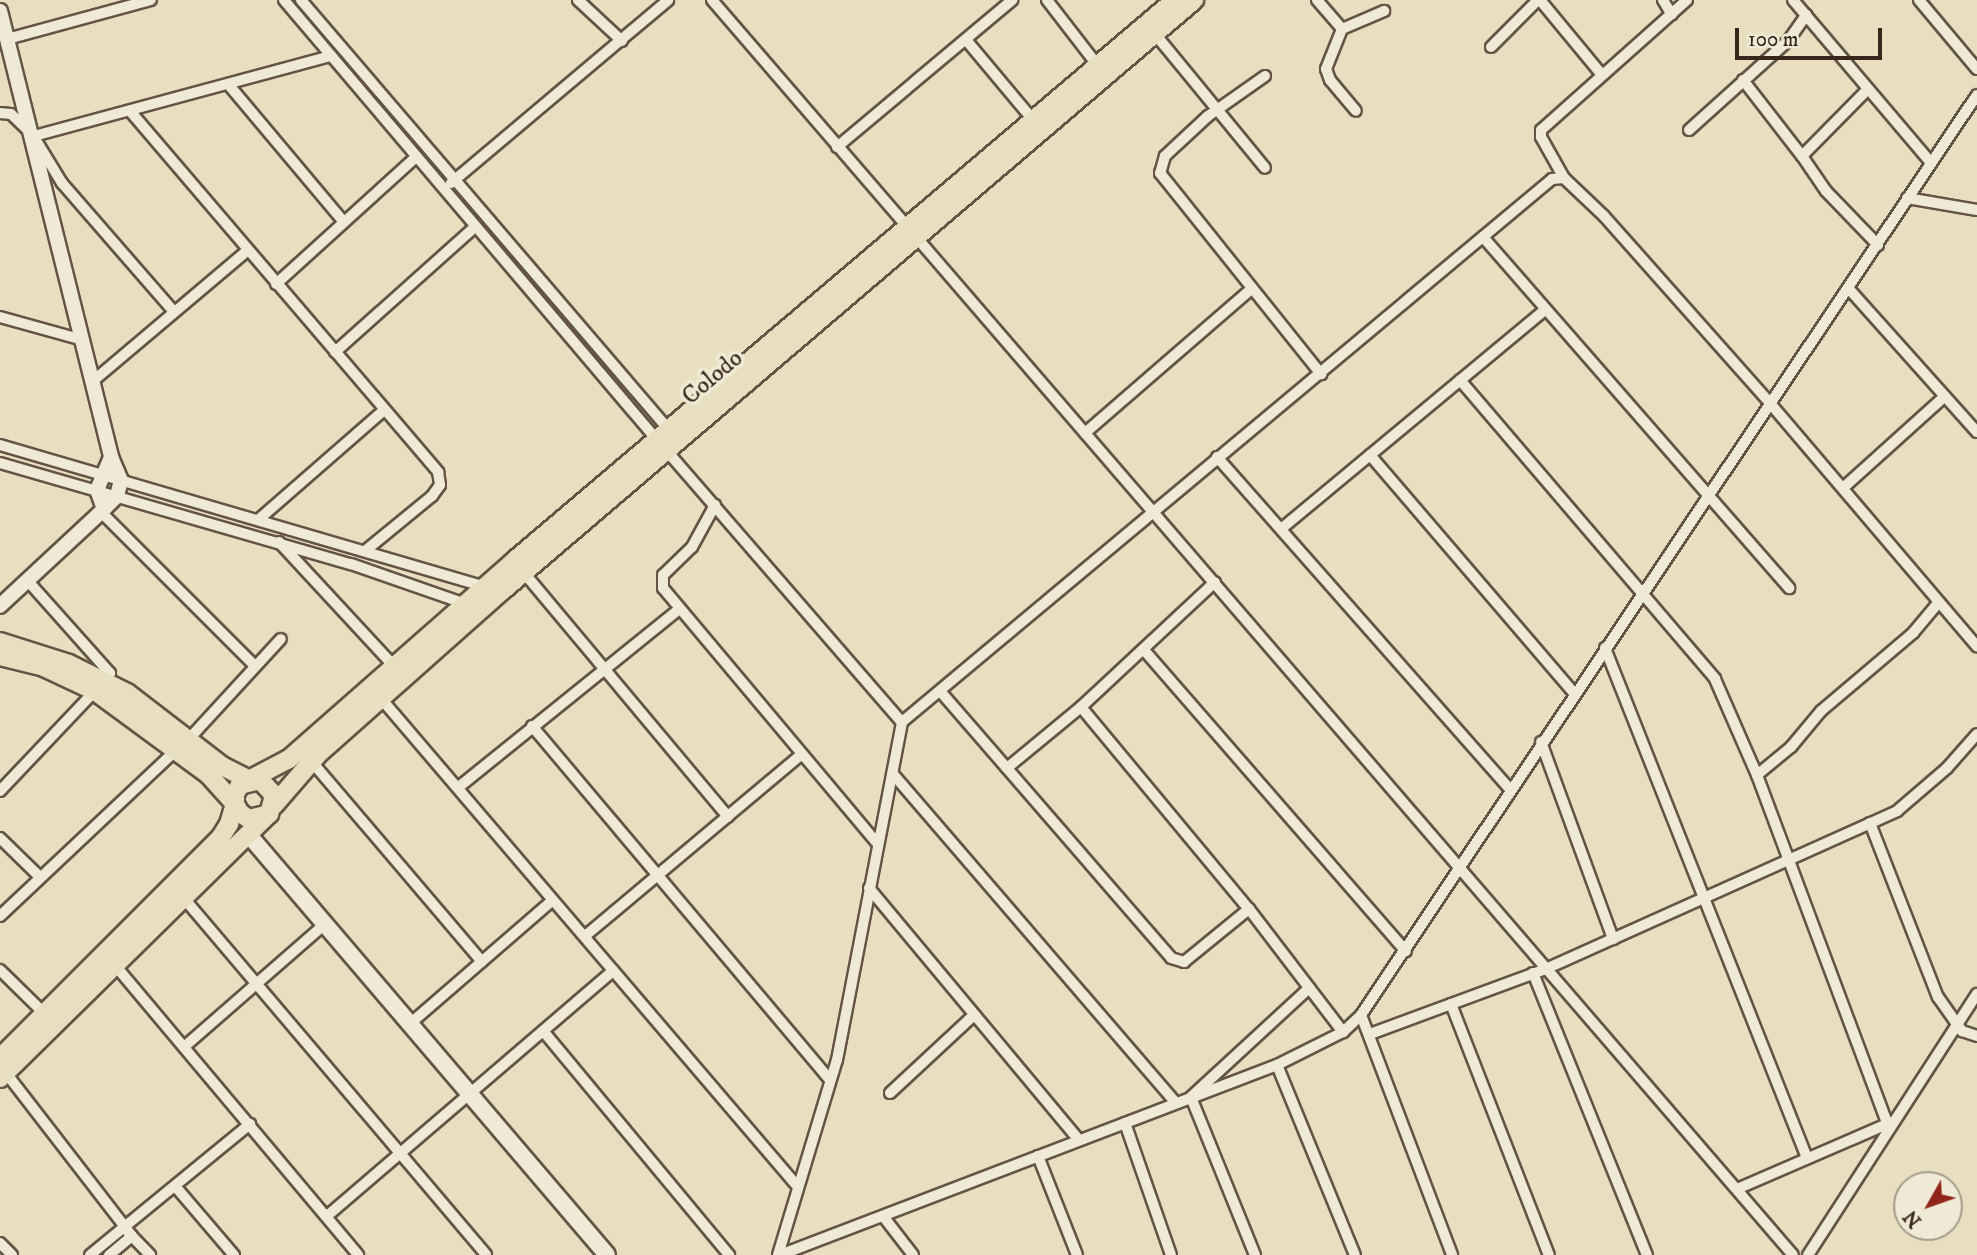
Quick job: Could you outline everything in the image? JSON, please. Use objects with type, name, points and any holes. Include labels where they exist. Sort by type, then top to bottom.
[{"type":"main road","name":"Colodo","points":[[912,234],[1034,121],[1175,0]]},
{"type":"main road","name":"Colodo","points":[[249,780],[301,750],[377,693],[664,440],[1194,0]]},
{"type":"main road","name":"Colodo","points":[[2,1070],[248,834],[377,693],[394,666],[486,587],[519,567]]},
{"type":"main road","points":[[0,642],[42,653],[100,686],[183,745],[249,780],[269,785],[271,810],[249,819],[183,745]]},
{"type":"main road","points":[[0,656],[44,667],[100,686]]},
{"type":"main road","points":[[2,1070],[45,1014],[221,837],[234,804],[235,794],[249,780]]},
{"type":"main road","points":[[248,834],[473,1093],[607,1255]]},
{"type":"street","points":[[7,39],[151,0]]},
{"type":"street","points":[[284,0],[475,227],[664,440]]},
{"type":"street","points":[[301,0],[455,179],[715,505],[902,722]]},
{"type":"street","points":[[578,0],[621,41]]},
{"type":"street","points":[[443,189],[668,0]]},
{"type":"street","points":[[712,0],[1793,1255]]},
{"type":"street","points":[[837,147],[967,41],[1012,0]]},
{"type":"street","points":[[1047,0],[1098,66]]},
{"type":"street","points":[[1317,0],[1342,29]]},
{"type":"street","points":[[1491,47],[1539,0],[1602,75]]},
{"type":"street","points":[[1662,0],[1672,15]]},
{"type":"street","points":[[1687,0],[1541,130],[1564,178],[1604,215],[1769,402],[1977,646]]},
{"type":"street","points":[[1919,0],[1977,69]]},
{"type":"street","points":[[1795,1],[1931,163]]},
{"type":"street","points":[[0,11],[34,136],[111,457],[121,480],[117,496],[0,606]]},
{"type":"street","points":[[1356,111],[1330,80],[1326,69],[1342,29],[1384,11]]},
{"type":"street","points":[[1689,130],[1787,41],[1806,15]]},
{"type":"street","points":[[1155,34],[1265,168]]},
{"type":"street","points":[[967,41],[1034,121]]},
{"type":"street","points":[[34,136],[331,56]]},
{"type":"street","points":[[1265,76],[1216,109],[1165,156],[1160,173],[1321,374]]},
{"type":"street","points":[[1742,80],[1826,191],[1878,244]]},
{"type":"street","points":[[228,84],[344,222]]},
{"type":"street","points":[[1802,156],[1868,89]]},
{"type":"street","points":[[779,1255],[1276,1065],[1343,1032],[1361,1015],[1406,951],[1541,742],[1769,402],[1849,289],[1977,95]]},
{"type":"street","points":[[130,111],[438,472],[440,485],[365,551]]},
{"type":"street","points":[[0,113],[11,114],[34,136],[62,183],[174,312]]},
{"type":"street","points":[[275,284],[416,157]]},
{"type":"street","points":[[779,1255],[830,1080],[877,843],[894,774],[902,722],[1552,178],[1564,178]]},
{"type":"street","points":[[1908,198],[1977,210]]},
{"type":"street","points":[[335,352],[475,227]]},
{"type":"street","points":[[1483,237],[1789,588]]},
{"type":"street","points":[[93,381],[247,251]]},
{"type":"street","points":[[1085,433],[1251,289]]},
{"type":"street","points":[[1849,289],[1977,432]]},
{"type":"street","points":[[1281,529],[1545,310]]},
{"type":"street","points":[[0,317],[83,340]]},
{"type":"street","points":[[1460,380],[1714,679],[1757,775],[1787,861],[1891,1122]]},
{"type":"street","points":[[1843,488],[1945,396]]},
{"type":"street","points":[[258,520],[384,410]]},
{"type":"street","points":[[0,445],[486,587]]},
{"type":"street","points":[[1370,455],[1574,693]]},
{"type":"street","points":[[111,457],[100,474],[97,490],[102,511],[254,665]]},
{"type":"street","points":[[1217,457],[1510,789]]},
{"type":"street","points":[[0,463],[279,542],[466,604]]},
{"type":"street","points":[[715,505],[699,537],[660,581],[679,608],[877,843]]},
{"type":"street","points":[[279,542],[394,666]]},
{"type":"street","points":[[519,567],[728,817]]},
{"type":"street","points":[[0,791],[110,673],[27,580]]},
{"type":"street","points":[[1007,768],[1081,707],[1215,583]]},
{"type":"street","points":[[1757,775],[1791,747],[1821,711],[1913,632],[1940,602]]},
{"type":"street","points":[[460,786],[679,608]]},
{"type":"street","points":[[0,916],[183,745],[254,665],[281,639]]},
{"type":"street","points":[[1605,648],[1807,1158]]},
{"type":"street","points":[[1144,650],[1406,951]]},
{"type":"street","points":[[940,691],[1178,962],[1249,909]]},
{"type":"street","points":[[377,693],[460,786],[553,900],[797,1186]]},
{"type":"street","points":[[1081,707],[1249,909],[1343,1032]]},
{"type":"street","points":[[532,726],[830,1080]]},
{"type":"street","points":[[1370,1034],[1548,968],[1870,822],[1909,802],[1977,734]]},
{"type":"street","points":[[1541,742],[1613,939]]},
{"type":"street","points":[[585,936],[801,755]]},
{"type":"street","points":[[312,762],[482,962]]},
{"type":"street","points":[[894,774],[1176,1103]]},
{"type":"street","points":[[1870,822],[1932,985],[1958,1024],[1977,1036]]},
{"type":"street","points":[[0,838],[40,877]]},
{"type":"street","points":[[869,888],[1079,1140]]},
{"type":"street","points":[[182,896],[255,986],[485,1255]]},
{"type":"street","points":[[412,1022],[553,900]]},
{"type":"street","points":[[184,1046],[325,924]]},
{"type":"street","points":[[114,964],[358,1255]]},
{"type":"street","points":[[0,970],[45,1014]]},
{"type":"street","points":[[327,1216],[613,971]]},
{"type":"street","points":[[1532,973],[1647,1255]]},
{"type":"street","points":[[1191,1097],[1309,988]]},
{"type":"street","points":[[1808,1255],[1891,1122],[1977,994]]},
{"type":"street","points":[[1451,1004],[1549,1255]]},
{"type":"street","points":[[890,1093],[974,1015]]},
{"type":"street","points":[[1361,1015],[1452,1255]]},
{"type":"street","points":[[544,1032],[729,1255]]},
{"type":"street","points":[[1276,1065],[1355,1255]]},
{"type":"street","points":[[2,1070],[132,1237],[109,1255]]},
{"type":"street","points":[[1191,1097],[1255,1255]]},
{"type":"street","points":[[1737,1189],[1891,1122]]},
{"type":"street","points":[[1125,1123],[1171,1255]]},
{"type":"street","points":[[90,1255],[250,1124]]},
{"type":"street","points":[[1038,1156],[1077,1255]]},
{"type":"street","points":[[176,1186],[234,1255]]},
{"type":"street","points":[[883,1216],[913,1255]]},
{"type":"street","points":[[124,1227],[150,1255]]},
{"type":"street","points":[[0,1243],[12,1255]]}]
